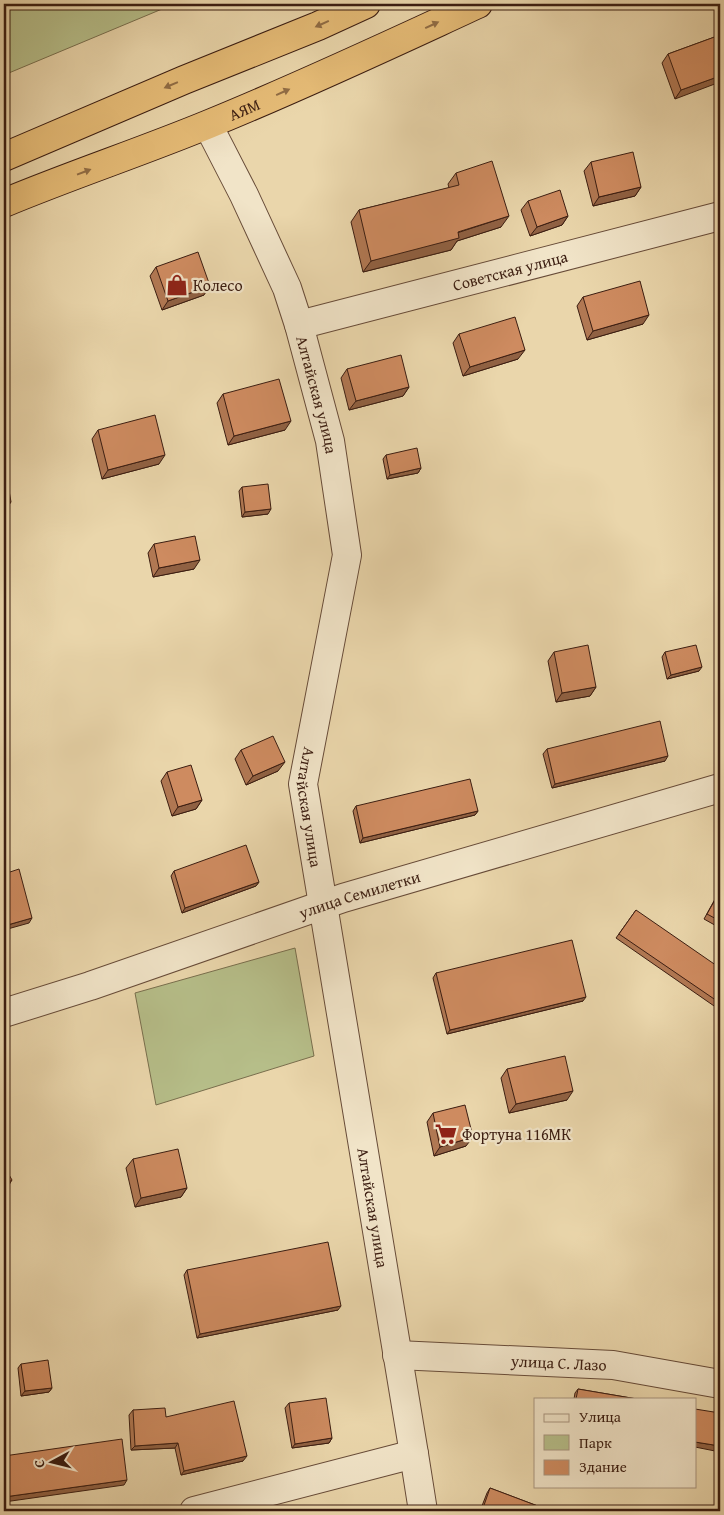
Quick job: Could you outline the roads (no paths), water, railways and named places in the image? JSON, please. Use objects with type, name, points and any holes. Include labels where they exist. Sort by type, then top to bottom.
[{"type":"highway","points":[[4,157],[184,80],[318,26],[366,4]]},
{"type":"highway","name":"АЯМ","points":[[4,203],[208,125],[478,4]]},
{"type":"street","name":"Алтайская улица","points":[[208,125],[244,194],[286,288],[299,325],[330,441],[347,555],[304,784],[423,1511]]},
{"type":"street","name":"Советская улица","points":[[299,325],[720,216]]},
{"type":"street","name":"улица Семилетки","points":[[4,1014],[324,905],[720,788]]},
{"type":"street","name":"улица С. Лазо","points":[[397,1355],[613,1365],[720,1384]]},
{"type":"street","points":[[194,1511],[414,1454]]},
{"type":"place","name":"Колесо","points":[[177,285]]},
{"type":"place","name":"Фортуна 116МК","points":[[446,1134]]}]
